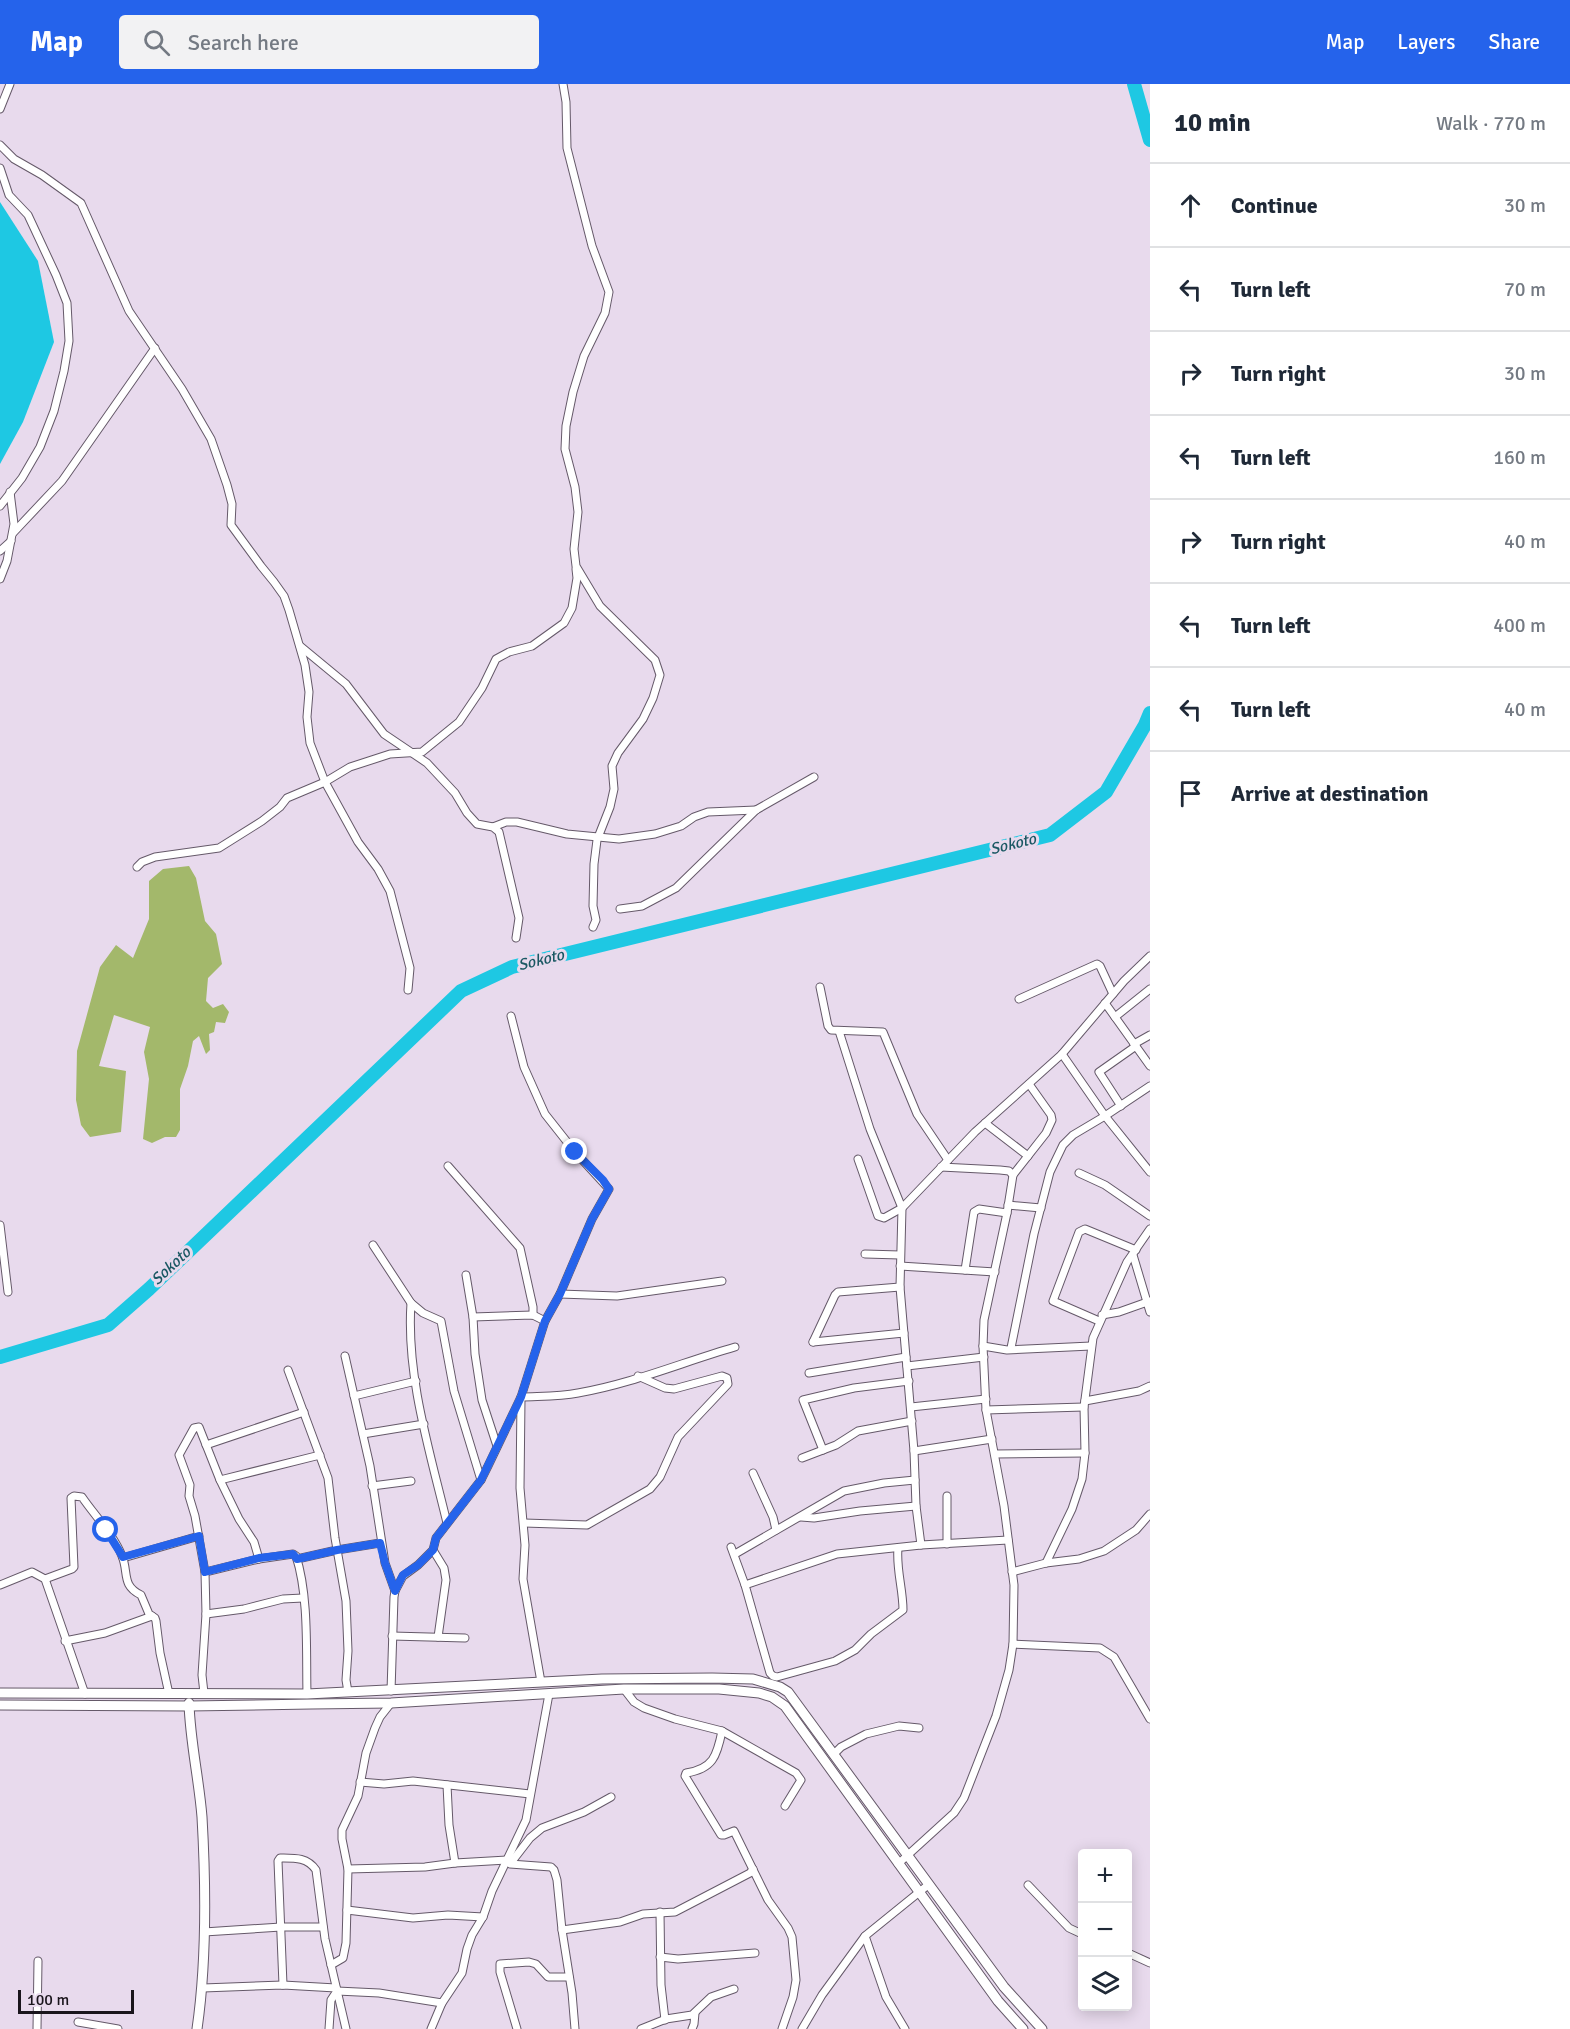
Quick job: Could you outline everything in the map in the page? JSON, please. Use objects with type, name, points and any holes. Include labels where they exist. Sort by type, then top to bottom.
[{"type":"street","points":[[0,109],[10,84]]},
{"type":"street","points":[[137,867],[142,862],[155,857],[219,848],[262,821],[280,807],[287,798],[325,782],[350,767],[402,752],[422,752],[459,722],[482,688],[496,659],[509,652],[532,646],[564,623],[572,608],[577,578],[574,549],[578,512],[575,487],[565,449],[566,426],[584,356],[605,313],[609,292],[592,246],[567,148],[566,102],[562,84]]},
{"type":"street","points":[[0,145],[14,159],[42,175],[81,203],[129,311],[182,389],[211,439],[228,484],[232,504],[231,525],[284,596],[305,664],[309,692],[307,717],[310,743],[325,782],[358,842],[378,868],[390,891],[410,968],[408,990]]},
{"type":"street","points":[[0,168],[9,195]]},
{"type":"street","points":[[0,188],[28,215],[56,275],[67,303],[69,340],[54,411],[40,447],[22,478],[0,506]]},
{"type":"street","points":[[0,550],[62,481],[155,348]]},
{"type":"street","points":[[0,579],[14,524],[10,492]]},
{"type":"street","points":[[576,566],[600,606],[655,660],[660,675],[643,719],[618,753],[612,766],[614,789],[610,807],[598,836],[594,864],[593,906],[596,920],[593,927]]},
{"type":"street","points":[[300,646],[346,684],[384,734],[427,763],[455,793],[477,824],[493,827],[499,832],[519,918],[516,938]]},
{"type":"street","points":[[620,909],[642,906],[676,888],[756,810],[814,777]]},
{"type":"street","points":[[493,827],[506,822],[517,822],[546,830],[619,839],[649,835],[681,826],[694,817],[708,812],[756,810]]},
{"type":"street","points":[[858,1159],[878,1216],[884,1218],[902,1208],[985,1123],[1062,1054],[1113,994],[1150,956]]},
{"type":"street","points":[[1018,999],[1097,964],[1113,994]]},
{"type":"street","points":[[820,987],[828,1026],[831,1030],[883,1032],[917,1114],[948,1160]]},
{"type":"street","points":[[1115,1017],[1150,989]]},
{"type":"street","points":[[1105,1003],[1150,1066]]},
{"type":"street","points":[[391,1691],[395,1591],[403,1575],[418,1565],[433,1550],[436,1538],[481,1480],[521,1397],[545,1321],[560,1294],[592,1219],[609,1189],[575,1152],[545,1114],[524,1067],[511,1016]]},
{"type":"street","points":[[839,1031],[870,1130],[902,1208],[900,1287],[911,1407],[916,1506],[921,1545]]},
{"type":"street","points":[[1121,1106],[1099,1072],[1150,1035]]},
{"type":"street","points":[[1062,1054],[1105,1116],[1150,1172]]},
{"type":"street","points":[[898,1864],[954,1813],[964,1798],[996,1716],[1009,1670],[1013,1644],[1014,1585],[995,1454],[986,1410],[983,1346],[984,1320],[1013,1175],[1046,1132],[1052,1117],[1029,1084]]},
{"type":"street","points":[[1011,1348],[1050,1172],[1067,1139],[1150,1086]]},
{"type":"street","points":[[985,1123],[1028,1156]]},
{"type":"street","points":[[448,1166],[520,1248],[533,1314]]},
{"type":"street","points":[[941,1167],[1000,1170],[1009,1171],[1013,1175]]},
{"type":"street","points":[[1079,1173],[1105,1185],[1150,1216]]},
{"type":"street","points":[[965,1270],[974,1212],[979,1209],[1041,1208]]},
{"type":"street","points":[[0,1225],[8,1292]]},
{"type":"street","points":[[1148,1301],[1101,1318],[1053,1301],[1079,1232],[1085,1229],[1134,1252],[1148,1301],[1150,1312]]},
{"type":"street","points":[[1046,1563],[1072,1509],[1082,1479],[1085,1453],[1084,1404],[1091,1346],[1101,1318],[1127,1262],[1150,1229]]},
{"type":"street","points":[[373,1245],[411,1303],[423,1313],[441,1321],[454,1390],[481,1480]]},
{"type":"street","points":[[865,1254],[900,1255]]},
{"type":"street","points":[[900,1266],[995,1272]]},
{"type":"street","points":[[466,1275],[482,1400],[496,1446]]},
{"type":"street","points":[[560,1294],[616,1296],[723,1281]]},
{"type":"street","points":[[900,1287],[838,1292],[813,1342],[904,1333]]},
{"type":"street","points":[[411,1303],[410,1340],[416,1381],[447,1523]]},
{"type":"street","points":[[473,1317],[533,1314],[545,1321]]},
{"type":"street","points":[[983,1346],[1011,1348],[1091,1346]]},
{"type":"street","points":[[521,1397],[578,1393],[735,1347]]},
{"type":"street","points":[[345,1356],[363,1434],[380,1543],[395,1591]]},
{"type":"street","points":[[809,1373],[907,1361],[984,1357]]},
{"type":"street","points":[[288,1370],[328,1478],[346,1601],[348,1692]]},
{"type":"street","points":[[524,1523],[587,1525],[650,1489],[660,1477],[678,1437],[728,1384],[727,1378],[722,1376],[669,1389],[638,1376]]},
{"type":"street","points":[[354,1396],[416,1381]]},
{"type":"street","points":[[823,1450],[803,1400],[854,1388],[909,1381]]},
{"type":"street","points":[[986,1410],[1084,1404],[1139,1391],[1150,1386]]},
{"type":"street","points":[[521,1397],[520,1488],[524,1523],[524,1586],[541,1683]]},
{"type":"street","points":[[911,1407],[986,1399]]},
{"type":"street","points":[[206,1445],[304,1412]]},
{"type":"street","points":[[802,1458],[823,1450],[858,1431],[912,1421]]},
{"type":"street","points":[[363,1434],[424,1424]]},
{"type":"street","points":[[204,1693],[202,1676],[206,1614],[205,1572],[189,1496],[190,1485],[180,1453],[194,1428],[199,1427],[220,1480],[239,1520],[254,1542],[259,1558]]},
{"type":"street","points":[[914,1451],[992,1439]]},
{"type":"street","points":[[995,1454],[1085,1453]]},
{"type":"street","points":[[220,1480],[320,1455]]},
{"type":"street","points":[[753,1473],[773,1517],[776,1530]]},
{"type":"street","points":[[898,1548],[903,1610],[855,1650],[835,1661],[777,1677],[770,1673],[733,1551],[801,1517],[844,1491],[915,1480]]},
{"type":"street","points":[[372,1486],[411,1481]]},
{"type":"street","points":[[947,1496],[947,1544]]},
{"type":"street","points":[[45,1579],[74,1567],[71,1498],[82,1497],[123,1557],[128,1585],[135,1593],[141,1595],[149,1614],[156,1621],[169,1694]]},
{"type":"street","points":[[801,1517],[814,1518],[916,1506]]},
{"type":"street","points":[[1012,1572],[1046,1563],[1079,1559],[1104,1551],[1136,1530],[1150,1514]]},
{"type":"street","points":[[123,1557],[199,1536]]},
{"type":"street","points":[[745,1585],[837,1554],[921,1545],[1008,1540]]},
{"type":"street","points":[[297,1559],[380,1543]]},
{"type":"street","points":[[433,1550],[444,1568],[446,1580],[438,1637]]},
{"type":"street","points":[[205,1572],[259,1558],[293,1554],[297,1559],[303,1598],[307,1694]]},
{"type":"street","points":[[0,1585],[32,1572],[45,1579],[85,1694]]},
{"type":"street","points":[[206,1614],[244,1609],[283,1599],[303,1598]]},
{"type":"street","points":[[65,1641],[105,1633],[152,1616]]},
{"type":"street","points":[[392,1636],[465,1638]]},
{"type":"street","points":[[1013,1644],[1100,1648],[1114,1657],[1150,1719]]},
{"type":"street","points":[[0,1693],[307,1694],[602,1679],[712,1678],[753,1679],[769,1683],[788,1692],[1004,1987],[1042,2029]]},
{"type":"street","points":[[624,1689],[634,1702],[652,1712],[722,1731],[796,1773],[801,1777],[785,1806]]},
{"type":"street","points":[[0,1705],[189,1706],[392,1702],[624,1689],[718,1689],[759,1694],[780,1702],[998,2001],[1023,2029]]},
{"type":"street","points":[[189,1694],[201,1817],[204,1932],[203,1988],[197,2029]]},
{"type":"street","points":[[431,2029],[442,2003],[462,1973],[466,1949],[509,1862],[526,1820],[549,1694]]},
{"type":"street","points":[[331,1965],[343,1958],[346,1943],[348,1869],[342,1830],[358,1796],[366,1753],[375,1728],[392,1702]]},
{"type":"street","points":[[834,1754],[841,1747],[866,1734],[894,1727],[919,1728]]},
{"type":"street","points":[[722,1731],[710,1765],[700,1771],[686,1773],[685,1776],[721,1835],[734,1831],[768,1900],[792,1937],[796,1980],[782,2029]]},
{"type":"street","points":[[360,1782],[384,1784],[413,1781],[530,1794]]},
{"type":"street","points":[[447,1785],[449,1825],[455,1863]]},
{"type":"street","points":[[509,1862],[542,1828],[584,1812],[611,1797]]},
{"type":"street","points":[[283,1985],[278,1861],[280,1858],[297,1858],[309,1862],[316,1870],[323,1927],[346,2029]]},
{"type":"street","points":[[348,1869],[509,1862],[551,1867],[555,1870],[557,1880],[575,2029]]},
{"type":"street","points":[[562,1930],[620,1922],[643,1914],[660,1912],[666,1914],[750,1873],[753,1869]]},
{"type":"street","points":[[802,2029],[822,1995],[865,1936],[928,1885]]},
{"type":"street","points":[[1028,1885],[1069,1928],[1078,1932]]},
{"type":"street","points":[[346,1910],[413,1918],[448,1915],[483,1917]]},
{"type":"street","points":[[660,1912],[661,1985],[665,2020]]},
{"type":"street","points":[[204,1932],[323,1927]]},
{"type":"street","points":[[865,1936],[886,1996],[905,2029]]},
{"type":"street","points":[[660,1957],[678,1959],[755,1953]]},
{"type":"street","points":[[1132,1955],[1150,1963]]},
{"type":"street","points":[[36,2029],[38,1961]]},
{"type":"street","points":[[517,2029],[500,1964],[529,1962],[536,1964],[548,1977],[569,1977]]},
{"type":"street","points":[[203,1988],[283,1985],[379,1993],[442,2003]]},
{"type":"street","points":[[641,2029],[665,2020],[695,2013],[711,1997],[734,1989]]},
{"type":"street","points":[[328,2029],[331,2000],[336,1990]]},
{"type":"street","points":[[692,2029],[695,2013]]},
{"type":"street","points":[[78,2022],[118,2029]]},
{"type":"green space","points":[[189,866],[196,878],[205,921],[216,934],[222,964],[208,978],[206,1001],[213,1008],[223,1004],[229,1012],[225,1023],[216,1022],[214,1032],[209,1034],[210,1050],[206,1054],[199,1036],[193,1041],[180,1089],[180,1130],[176,1137],[165,1137],[152,1143],[143,1139],[149,1079],[144,1052],[150,1027],[114,1015],[99,1066],[126,1071],[121,1132],[90,1137],[81,1125],[76,1100],[77,1051],[100,967],[116,945],[133,958],[149,919],[149,881],[163,869]]},
{"type":"water","points":[[0,202],[38,261],[54,342],[23,422],[0,464]]},
{"type":"waterway","name":"Sokoto","points":[[1134,84],[1150,140]]},
{"type":"waterway","name":"Sokoto","points":[[0,1357],[108,1325],[149,1289],[461,991],[512,967],[1050,835],[1106,792],[1150,713]]},
{"type":"route","points":[[106,1530],[123,1557],[199,1536],[205,1572],[259,1558],[293,1554],[297,1559],[380,1543],[395,1591],[403,1575],[418,1565],[433,1550],[436,1538],[481,1480],[521,1397],[545,1321],[560,1294],[592,1219],[609,1189],[575,1152]]}]
